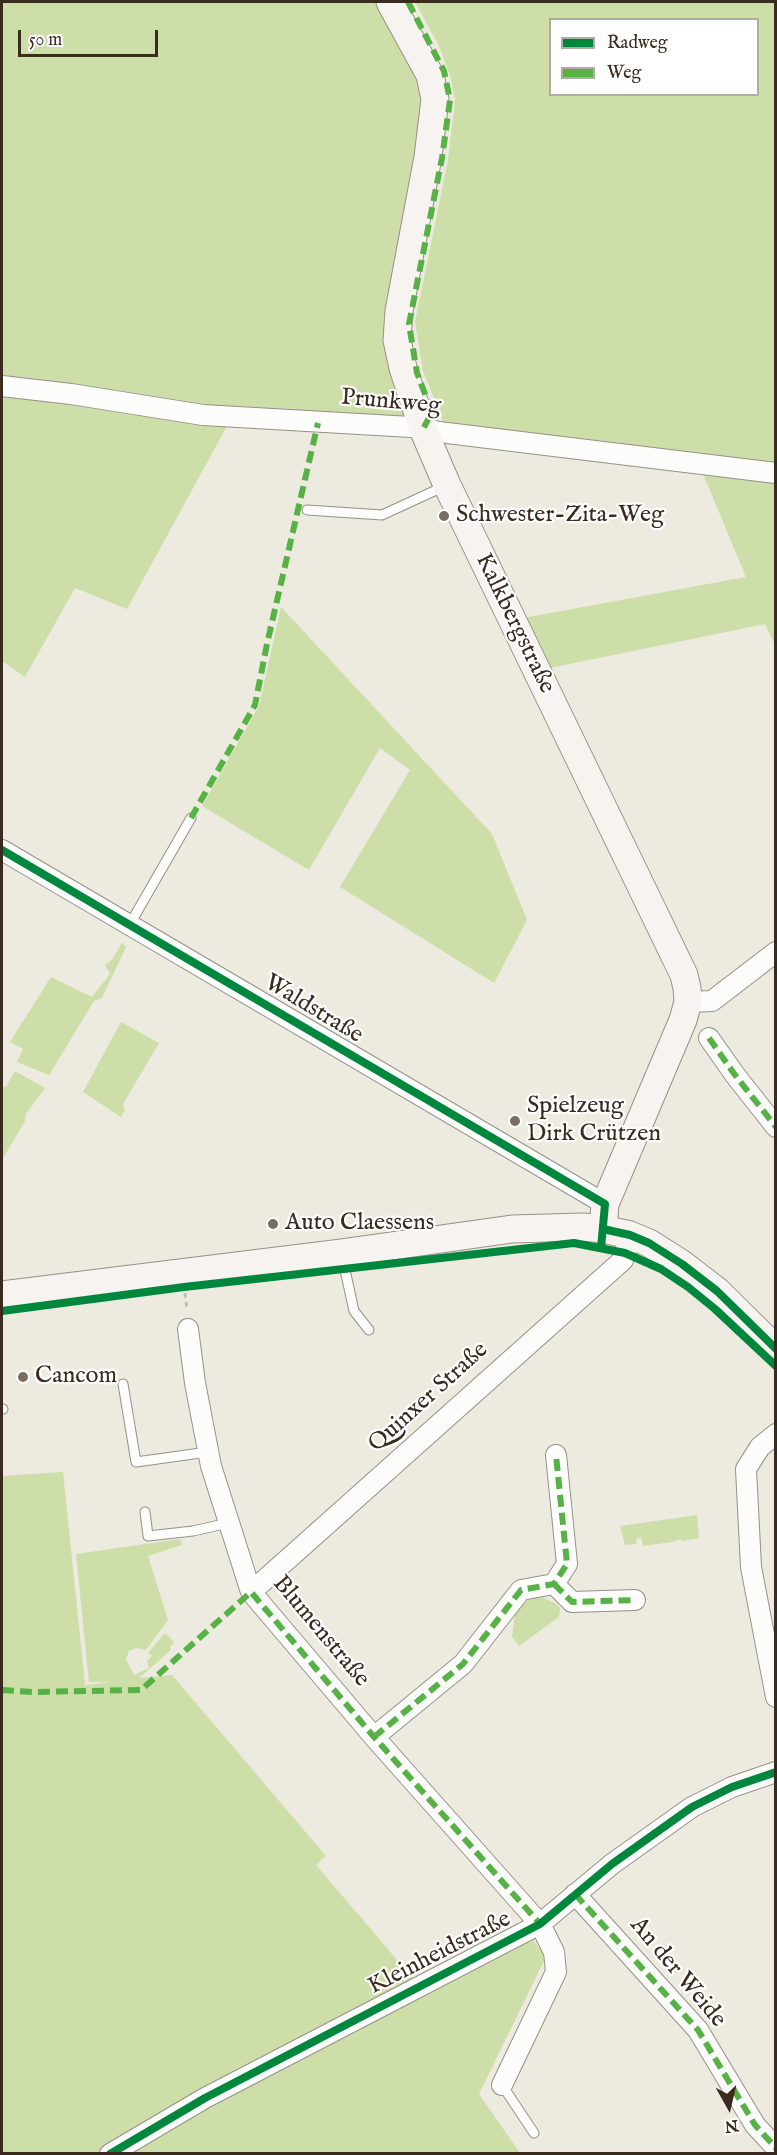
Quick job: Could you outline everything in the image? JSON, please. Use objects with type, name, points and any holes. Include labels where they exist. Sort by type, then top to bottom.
[{"type":"street","name":"Kalkbergstraße","points":[[390,2],[430,75],[435,99],[428,157],[399,311],[397,340],[403,368],[423,429],[447,485],[684,975],[688,1002],[683,1020],[604,1216]]},
{"type":"street","name":"Prunkweg","points":[[2,386],[71,394],[203,416],[423,429],[776,473]]},
{"type":"street","name":"Waldstraße","points":[[2,850],[436,1107],[604,1216]]},
{"type":"street","points":[[688,1002],[712,1001],[776,952]]},
{"type":"street","points":[[709,1038],[776,1127]]},
{"type":"street","points":[[2,1295],[342,1253],[512,1229],[574,1227],[604,1216],[630,1235],[682,1264],[717,1291],[776,1349]]},
{"type":"street","name":"Quinxer Straße","points":[[251,1592],[623,1260],[630,1235]]},
{"type":"street","name":"Blumenstraße","points":[[189,1329],[195,1383],[208,1452],[251,1592],[374,1737],[540,1924]]},
{"type":"street","points":[[776,1434],[760,1447],[746,1469],[751,1567],[776,1697]]},
{"type":"street","points":[[374,1737],[463,1664],[521,1590],[555,1584],[567,1564],[556,1455]]},
{"type":"street","points":[[555,1584],[572,1602],[634,1600]]},
{"type":"street","name":"Kleinheidstraße","points":[[110,2154],[205,2098],[540,1924],[612,1864],[692,1807],[732,1787],[776,1772]]},
{"type":"street","name":"An der Weide","points":[[575,1894],[698,2030],[755,2126],[776,2148]]},
{"type":"street","name":"Kleinheidstraße","points":[[502,2085],[556,1972],[554,1952],[540,1924]]},
{"type":"lane","points":[[307,510],[382,515],[447,485]]},
{"type":"lane","points":[[130,924],[191,818]]},
{"type":"lane","points":[[342,1253],[354,1311],[369,1330]]},
{"type":"lane","points":[[123,1384],[136,1462],[208,1452]]},
{"type":"lane","points":[[145,1512],[148,1536],[193,1531],[228,1523]]},
{"type":"lane","points":[[502,2085],[534,2133]]},
{"type":"path","points":[[173,1288],[195,1285]]},
{"type":"path","points":[[184,1287],[189,1329]]},
{"type":"green space","points":[[2,2],[376,2],[419,78],[424,100],[416,156],[408,412],[403,418],[257,415],[240,407],[203,410],[2,380]]},
{"type":"green space","points":[[415,2],[775,2],[775,468],[445,426],[423,371],[415,322],[448,160],[455,100],[450,75],[439,46]]},
{"type":"green space","points":[[2,393],[227,426],[127,609],[75,588],[25,677],[2,661]]},
{"type":"green space","points":[[701,469],[775,478],[775,645],[765,624],[545,669],[523,618],[746,577]]},
{"type":"green space","points":[[281,607],[492,834],[527,920],[494,983],[340,887],[410,770],[380,748],[309,870],[202,806],[259,706]]},
{"type":"green space","points":[[122,943],[126,947],[102,998],[94,1001],[49,1075],[17,1062],[23,1049],[10,1042],[51,977],[92,997],[110,974],[105,965],[111,961]]},
{"type":"green space","points":[[121,1022],[159,1043],[123,1104],[125,1110],[121,1117],[83,1092]]},
{"type":"green space","points":[[15,1071],[45,1088],[26,1114],[25,1121],[2,1160],[2,1086],[6,1087]]},
{"type":"green space","points":[[63,1472],[85,1685],[111,1682],[89,1682],[76,1554],[180,1539],[182,1545],[148,1556],[168,1620],[146,1650],[136,1648],[129,1651],[126,1659],[134,1675],[149,1668],[147,1661],[152,1656],[148,1653],[164,1634],[169,1636],[174,1643],[170,1647],[171,1650],[139,1678],[172,1675],[326,1856],[316,1865],[427,1995],[533,1940],[546,1957],[479,2094],[520,2153],[2,2154],[2,1476]]},
{"type":"green space","points":[[697,1515],[699,1538],[643,1546],[641,1537],[636,1539],[637,1544],[625,1545],[620,1526]]},
{"type":"green space","points":[[534,1597],[542,1597],[556,1604],[560,1608],[559,1617],[519,1646],[512,1637],[515,1613]]},
{"type":"marked path","points":[[408,2],[444,71],[450,100],[442,158],[409,324],[417,373],[432,412],[423,429]]},
{"type":"marked path","points":[[191,818],[255,705],[318,423]]},
{"type":"marked path","points":[[709,1038],[776,1127]]},
{"type":"marked path","points":[[374,1737],[463,1664],[521,1590],[554,1584],[567,1564],[556,1455]]},
{"type":"marked path","points":[[554,1584],[572,1602],[635,1600]]},
{"type":"marked path","points":[[2,1690],[33,1692],[141,1690],[251,1592],[374,1737],[540,1924]]},
{"type":"marked path","points":[[575,1894],[698,2030],[755,2125],[776,2148]]},
{"type":"cycle path","points":[[2,850],[605,1204],[601,1248]]},
{"type":"cycle path","points":[[603,1229],[630,1235],[649,1243],[682,1264],[717,1291],[776,1349]]},
{"type":"cycle path","points":[[2,1311],[184,1287],[574,1243],[625,1253],[661,1269],[715,1309],[776,1366]]},
{"type":"cycle path","points":[[110,2154],[205,2098],[540,1924],[612,1864],[692,1807],[732,1787],[776,1772]]},
{"type":"place","name":"Schwester-Zita-Weg","points":[[444,516]]},
{"type":"place","name":"Spielzeug Dirk Crützen","points":[[515,1121]]},
{"type":"place","name":"Auto Claessens","points":[[273,1224]]},
{"type":"place","name":"Cancom","points":[[23,1377]]}]
